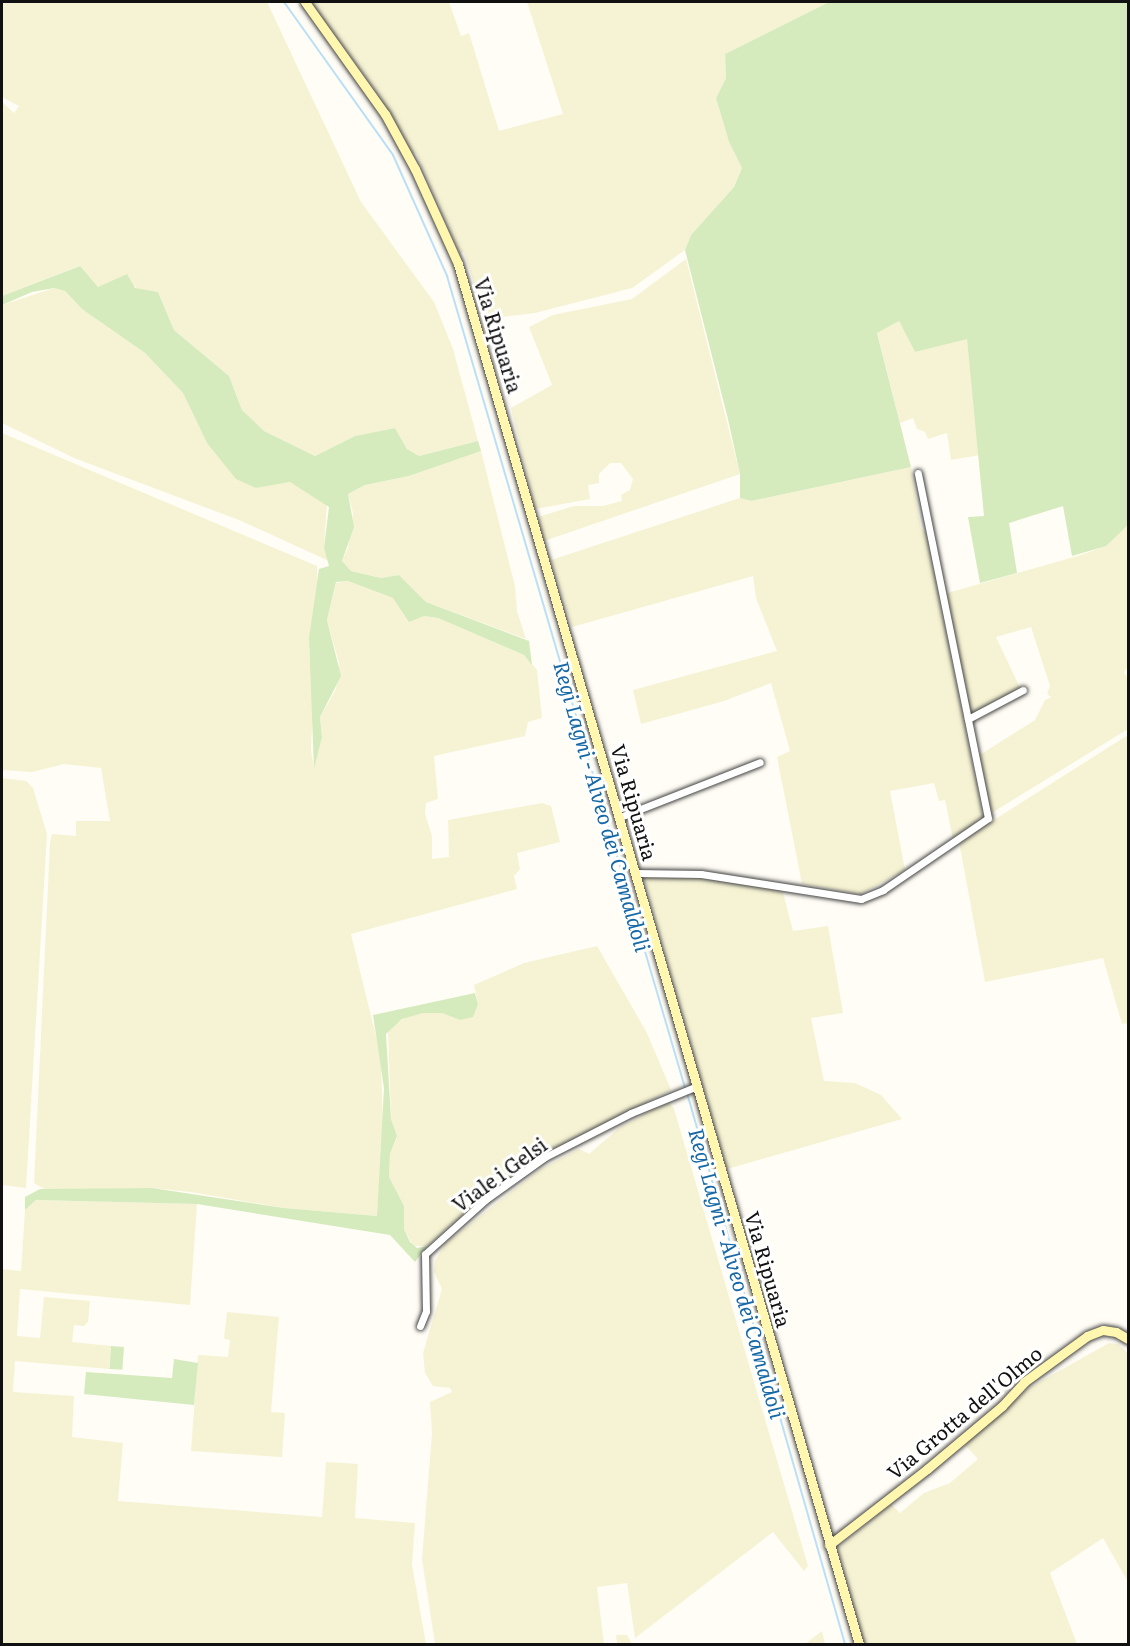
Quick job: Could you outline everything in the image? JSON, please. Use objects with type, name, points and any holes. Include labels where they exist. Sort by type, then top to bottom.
[{"type":"street","name":"Via Ripuaria","points":[[305,2],[385,114],[458,264],[859,1644]]},
{"type":"street","points":[[636,873],[700,874],[849,899],[871,896],[988,818],[918,474]]},
{"type":"street","points":[[968,719],[1023,690]]},
{"type":"street","points":[[620,816],[760,762]]},
{"type":"street","name":"Viale i Gelsi","points":[[420,1326],[426,1311],[425,1254],[485,1200],[546,1157],[676,1092],[697,1086]]},
{"type":"street","name":"Via Grotta dell'Olmo","points":[[829,1545],[927,1469],[1002,1406],[1024,1382],[1087,1336],[1102,1330],[1116,1332],[1128,1339]]},
{"type":"shaded area","points":[[2,2],[267,2],[361,202],[434,302],[453,349],[478,441],[419,456],[407,449],[395,428],[355,436],[315,456],[264,431],[242,410],[229,376],[174,330],[158,292],[139,290],[128,281],[98,287],[79,266],[2,296],[2,102],[14,113],[19,106],[2,97]]},
{"type":"shaded area","points":[[311,2],[449,2],[461,36],[469,33],[499,131],[563,114],[527,2],[829,2],[725,54],[726,78],[716,98],[729,142],[742,168],[734,187],[691,235],[685,250],[632,288],[535,313],[493,318],[484,315],[464,252],[460,253],[416,153],[412,154],[376,91]]},
{"type":"shaded area","points":[[686,259],[740,474],[544,541],[538,517],[574,506],[603,506],[622,501],[621,495],[630,490],[633,479],[621,463],[610,463],[599,474],[599,483],[588,485],[590,499],[535,509],[511,408],[552,385],[529,327],[553,315],[632,299]]},
{"type":"shaded area","points":[[54,288],[65,291],[82,309],[145,353],[183,393],[207,443],[255,488],[290,482],[327,503],[324,548],[329,561],[239,520],[74,458],[2,423],[2,305]]},
{"type":"shaded area","points":[[899,321],[915,352],[967,338],[980,455],[951,460],[947,433],[928,439],[925,432],[917,429],[913,418],[900,423],[877,332]]},
{"type":"shaded area","points":[[2,433],[317,566],[318,594],[309,652],[314,683],[311,750],[314,768],[322,737],[320,717],[336,689],[339,663],[327,620],[336,583],[348,581],[393,598],[424,616],[438,618],[524,655],[537,670],[542,718],[528,722],[525,736],[434,756],[438,799],[426,803],[425,814],[432,836],[432,859],[449,857],[448,820],[542,803],[551,806],[560,842],[517,853],[520,869],[514,876],[517,889],[351,934],[381,1057],[383,1132],[377,1216],[284,1208],[191,1192],[152,1188],[46,1190],[34,1183],[50,843],[52,834],[76,836],[76,821],[110,821],[101,768],[64,764],[32,772],[2,770]]},
{"type":"shaded area","points":[[481,451],[515,586],[517,611],[526,639],[426,602],[399,575],[381,578],[351,571],[342,561],[348,548],[353,513],[348,494],[365,485],[409,476]]},
{"type":"shaded area","points":[[911,467],[921,529],[926,533],[983,817],[953,839],[945,800],[939,801],[934,783],[890,791],[905,870],[861,894],[802,884],[777,757],[790,751],[771,683],[724,701],[641,724],[633,690],[777,651],[756,598],[753,576],[572,627],[551,560],[740,498],[751,501]]},
{"type":"shaded area","points":[[1128,525],[1128,667],[1124,672],[1128,679],[1128,729],[990,814],[978,756],[1035,720],[1045,700],[1051,697],[1047,694],[1050,686],[1031,627],[996,637],[1020,688],[970,715],[944,594],[1105,546]]},
{"type":"shaded area","points":[[1128,735],[1128,1023],[1122,1024],[1103,958],[985,982],[959,842]]},
{"type":"shaded area","points":[[2,778],[26,781],[33,788],[47,834],[26,1188],[2,1185]]},
{"type":"shaded area","points":[[678,874],[782,889],[793,931],[828,926],[843,1013],[811,1018],[824,1081],[855,1083],[881,1095],[902,1119],[727,1169],[643,875]]},
{"type":"shaded area","points":[[597,946],[647,1033],[671,1090],[580,1136],[487,1195],[427,1246],[413,1246],[404,1229],[404,1207],[389,1177],[390,1154],[397,1137],[391,1119],[388,1030],[406,1017],[423,1013],[442,1013],[460,1020],[478,1004],[474,985],[524,963]]},
{"type":"shaded area","points":[[668,1101],[674,1109],[808,1566],[804,1571],[773,1532],[635,1638],[627,1583],[597,1587],[604,1644],[435,1644],[422,1559],[432,1433],[430,1402],[452,1392],[450,1388],[433,1386],[425,1373],[423,1353],[442,1289],[434,1272],[435,1261],[446,1243],[539,1170],[579,1149],[589,1154],[619,1128]]},
{"type":"shaded area","points":[[36,1200],[197,1204],[190,1305],[20,1289],[17,1336],[40,1338],[44,1297],[90,1301],[88,1322],[84,1326],[74,1325],[72,1342],[111,1346],[109,1369],[15,1361],[13,1392],[74,1396],[72,1437],[123,1443],[118,1501],[322,1517],[326,1462],[358,1464],[355,1518],[415,1523],[412,1565],[426,1644],[2,1644],[2,1269],[21,1271],[25,1210]]},
{"type":"shaded area","points":[[227,1312],[279,1317],[271,1412],[285,1413],[282,1457],[191,1451],[198,1355],[228,1357],[230,1340],[224,1339]]},
{"type":"shaded area","points":[[1109,1343],[1118,1344],[1128,1353],[1128,1582],[1103,1538],[1050,1573],[1077,1644],[864,1644],[838,1548],[891,1504],[900,1513],[924,1493],[950,1483],[978,1459],[965,1445],[1027,1389]]},
{"type":"shaded area","points":[[822,1631],[825,1644],[805,1644]]},
{"type":"shaded area","points":[[616,1635],[627,1635],[632,1644],[617,1644]]},
{"type":"green space","points":[[829,2],[1128,2],[1128,525],[1106,546],[1072,556],[1063,506],[1009,523],[1017,573],[980,583],[968,517],[984,516],[967,339],[915,352],[899,321],[877,333],[911,467],[751,501],[740,498],[740,474],[728,419],[685,250],[691,235],[734,187],[742,168],[729,142],[716,98],[726,78],[725,54]]},
{"type":"green space","points":[[80,266],[98,287],[127,274],[135,288],[158,292],[174,330],[229,376],[242,410],[264,431],[315,456],[355,436],[395,428],[407,449],[419,456],[478,441],[481,451],[409,476],[365,485],[348,494],[354,527],[342,561],[351,571],[381,578],[399,575],[426,602],[529,641],[532,665],[524,655],[438,618],[424,616],[409,622],[393,598],[348,581],[336,582],[327,620],[341,676],[320,717],[322,737],[314,769],[309,638],[319,569],[329,566],[324,548],[329,507],[290,482],[256,488],[236,479],[207,443],[183,393],[145,353],[82,309],[65,291],[54,288],[32,292],[2,305],[2,296]]},
{"type":"green space","points":[[475,993],[478,1004],[473,1017],[460,1020],[442,1013],[423,1013],[402,1019],[386,1034],[391,1119],[397,1136],[390,1154],[389,1177],[404,1206],[404,1229],[410,1242],[417,1248],[427,1246],[415,1262],[390,1235],[197,1204],[36,1200],[25,1210],[25,1197],[40,1189],[152,1188],[284,1208],[377,1216],[384,1088],[373,1015]]},
{"type":"green space","points":[[111,1346],[124,1347],[122,1370],[109,1369]]},
{"type":"green space","points":[[174,1359],[198,1363],[194,1405],[84,1394],[86,1372],[172,1378]]},
{"type":"waterway","name":"Regi Lagni - Alveo dei Camaldoli","points":[[284,2],[393,155],[447,276],[685,1088]]},
{"type":"waterway","name":"Regi Lagni - Alveo dei Camaldoli","points":[[687,1093],[845,1644]]}]
